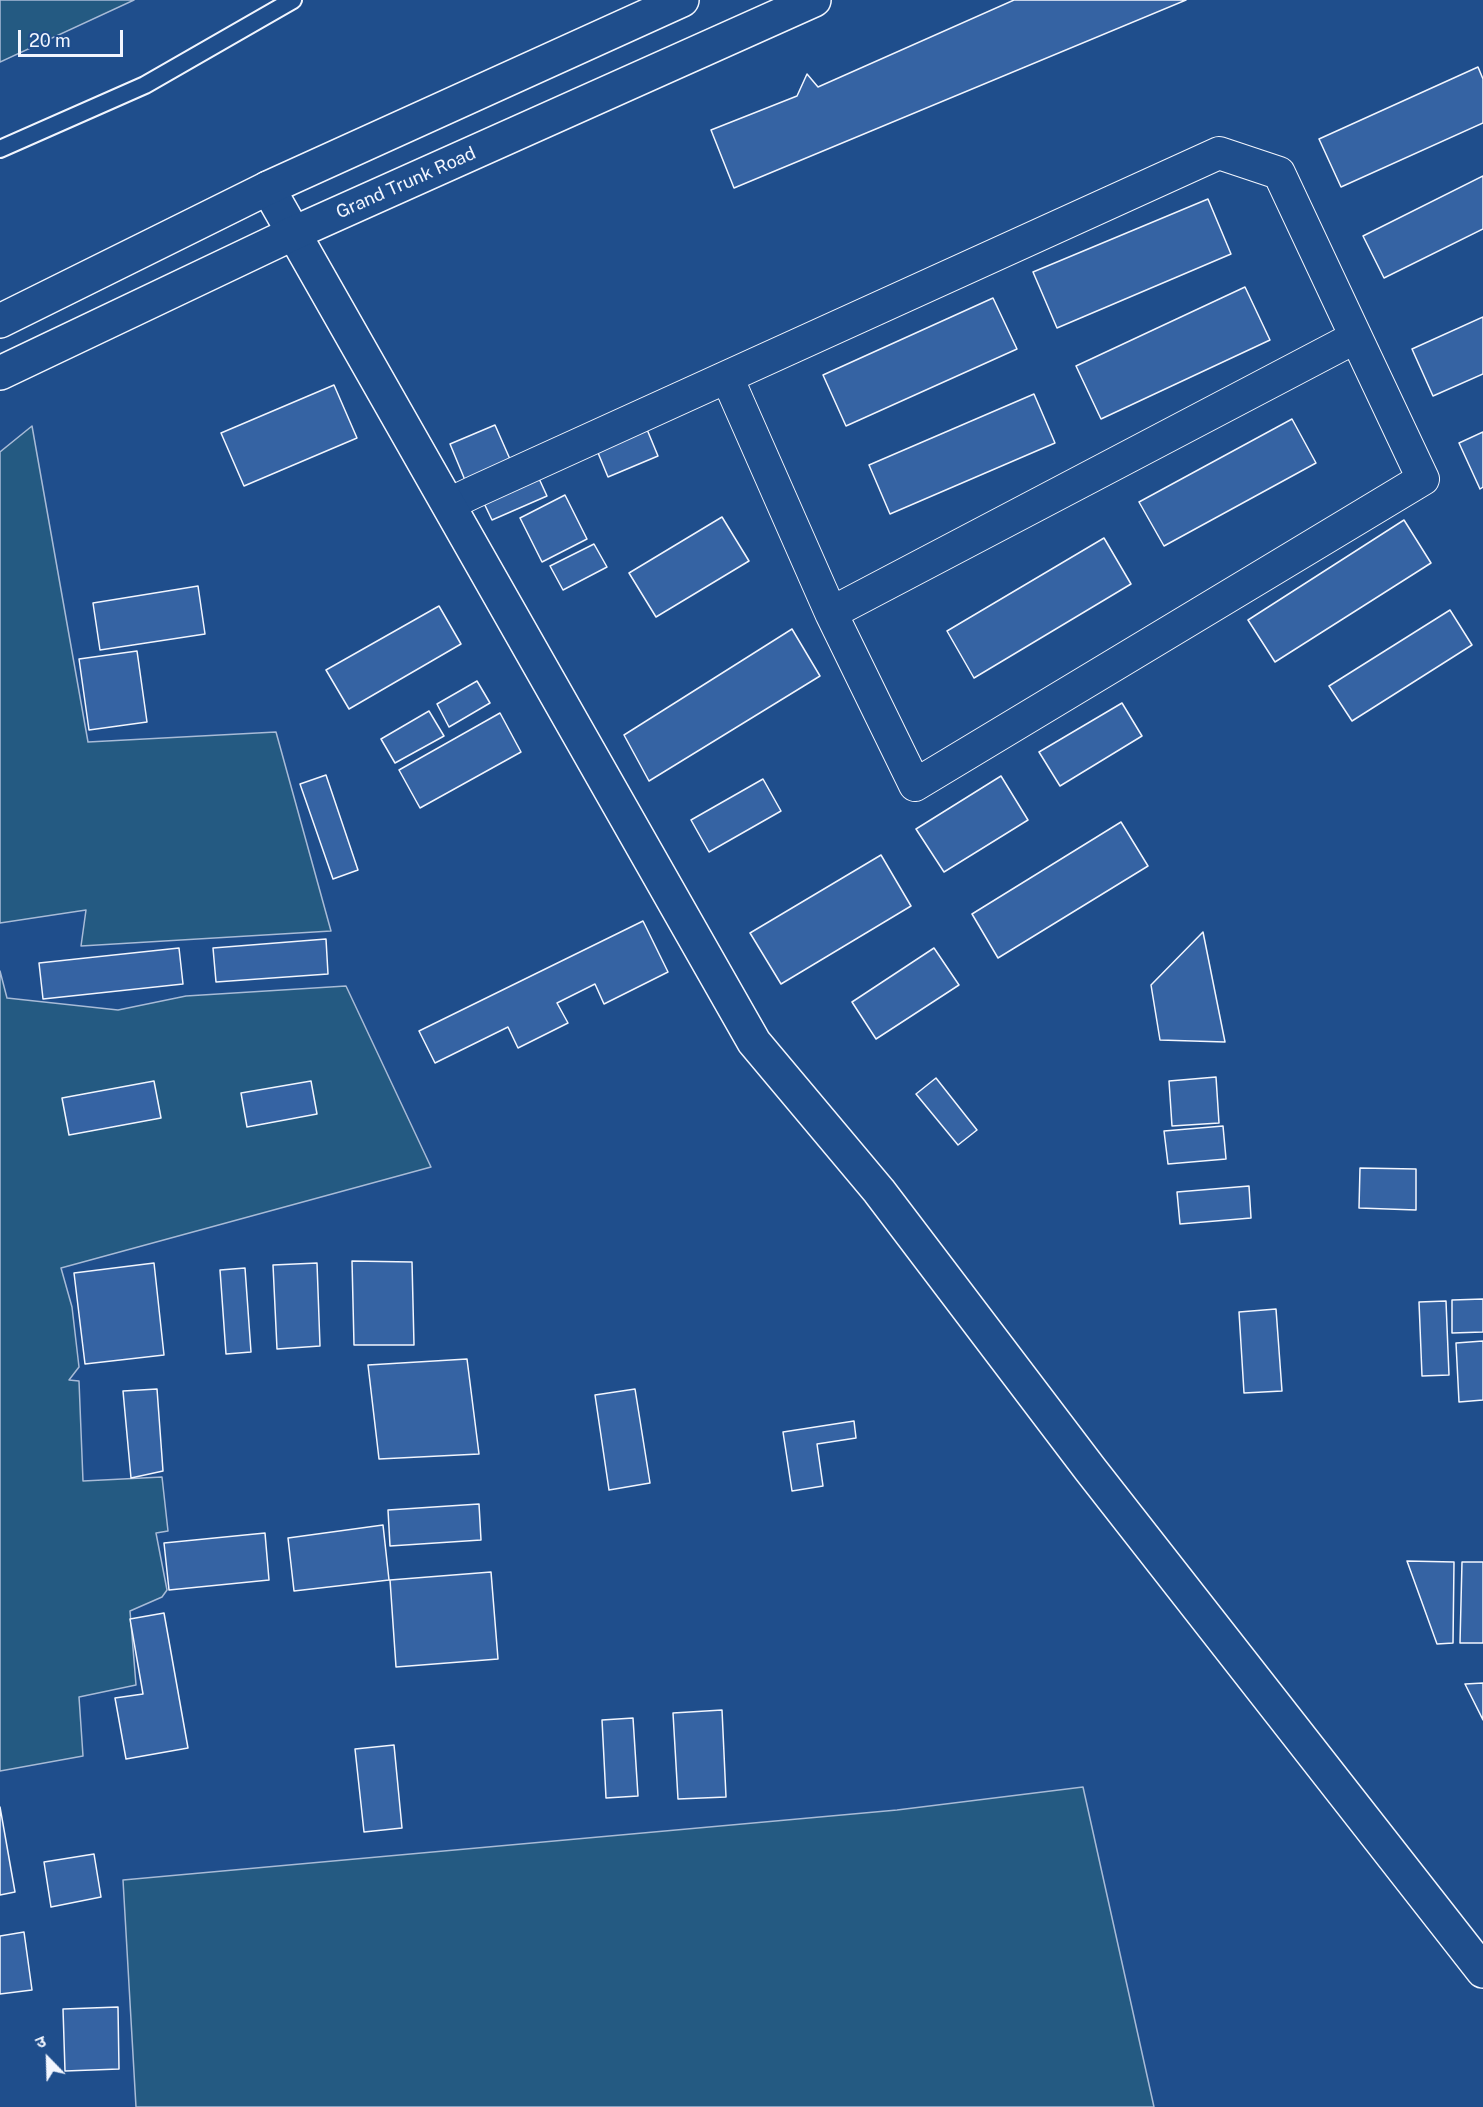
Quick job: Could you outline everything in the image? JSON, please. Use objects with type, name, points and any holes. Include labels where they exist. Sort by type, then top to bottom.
[{"type":"main road","points":[[0,321],[268,189],[682,0]]},
{"type":"main road","name":"Grand Trunk Road","points":[[0,373],[294,233],[814,0]]},
{"type":"main road","points":[[268,189],[754,1042],[879,1191],[1090,1469],[1483,1971]]},
{"type":"street","points":[[448,504],[1219,153],[1279,173],[1423,479],[915,785],[831,613],[727,377]]},
{"type":"street","points":[[831,613],[1356,337]]},
{"type":"lane","points":[[0,148],[145,85],[293,0]]},
{"type":"shaded area","points":[[0,0],[134,0],[0,62]]},
{"type":"shaded area","points":[[32,426],[88,742],[276,732],[331,931],[81,946],[86,910],[0,923],[0,452]]},
{"type":"shaded area","points":[[0,971],[7,998],[118,1010],[186,996],[346,986],[431,1167],[61,1268],[72,1307],[79,1367],[69,1380],[79,1381],[83,1481],[162,1477],[168,1531],[156,1533],[167,1590],[162,1597],[130,1611],[136,1685],[79,1697],[83,1756],[0,1771]]},
{"type":"shaded area","points":[[1083,1787],[1154,2107],[136,2107],[123,1880],[897,1810]]},
{"type":"building","points":[[1014,0],[1186,0],[734,188],[711,130],[797,96],[807,74],[818,87]]},
{"type":"building","points":[[1478,67],[1483,79],[1483,123],[1341,187],[1319,139]]},
{"type":"building","points":[[1483,176],[1483,229],[1384,278],[1363,236]]},
{"type":"building","points":[[1208,199],[1231,254],[1057,328],[1033,272]]},
{"type":"building","points":[[1245,287],[1270,340],[1101,419],[1076,366]]},
{"type":"building","points":[[993,298],[1017,349],[846,426],[823,375]]},
{"type":"building","points":[[1483,317],[1483,374],[1433,396],[1412,349]]},
{"type":"building","points":[[334,385],[357,438],[244,486],[221,433]]},
{"type":"building","points":[[1034,394],[1055,443],[890,514],[869,465]]},
{"type":"building","points":[[1292,419],[1316,463],[1164,546],[1139,502]]},
{"type":"building","points":[[495,425],[513,466],[467,485],[450,444]]},
{"type":"building","points":[[646,427],[658,456],[608,477],[596,448]]},
{"type":"building","points":[[1483,432],[1483,487],[1480,489],[1459,443]]},
{"type":"building","points":[[536,472],[547,496],[492,520],[481,497]]},
{"type":"building","points":[[565,495],[587,539],[542,562],[520,518]]},
{"type":"building","points":[[722,517],[749,561],[656,617],[629,573]]},
{"type":"building","points":[[1404,520],[1431,563],[1275,662],[1248,620]]},
{"type":"building","points":[[1104,538],[1131,584],[974,678],[947,631]]},
{"type":"building","points":[[594,544],[607,567],[563,590],[550,566]]},
{"type":"building","points":[[198,586],[205,634],[100,650],[93,603]]},
{"type":"building","points":[[439,606],[461,644],[349,709],[326,670]]},
{"type":"building","points":[[1450,610],[1472,645],[1352,721],[1329,686]]},
{"type":"building","points":[[792,629],[820,676],[649,781],[624,735]]},
{"type":"building","points":[[137,651],[147,722],[89,730],[79,659]]},
{"type":"building","points":[[477,681],[490,703],[449,727],[437,704]]},
{"type":"building","points":[[1122,703],[1142,736],[1060,786],[1039,752]]},
{"type":"building","points":[[429,711],[444,736],[395,763],[381,739]]},
{"type":"building","points":[[500,713],[521,752],[420,808],[399,770]]},
{"type":"building","points":[[326,775],[358,870],[333,879],[300,784]]},
{"type":"building","points":[[1001,776],[1028,820],[944,872],[916,829]]},
{"type":"building","points":[[763,779],[781,811],[709,852],[691,820]]},
{"type":"building","points":[[1121,822],[1148,866],[998,958],[972,914]]},
{"type":"building","points":[[881,855],[911,906],[781,984],[750,933]]},
{"type":"building","points":[[643,921],[668,972],[604,1004],[595,984],[557,1003],[568,1023],[518,1048],[508,1027],[435,1063],[419,1031]]},
{"type":"building","points":[[1203,932],[1225,1042],[1160,1040],[1151,985]]},
{"type":"building","points":[[326,939],[328,974],[216,982],[213,948]]},
{"type":"building","points":[[179,948],[183,984],[43,999],[39,963]]},
{"type":"building","points":[[934,948],[959,985],[876,1039],[852,1002]]},
{"type":"building","points":[[1216,1077],[1219,1123],[1172,1126],[1169,1081]]},
{"type":"building","points":[[936,1078],[977,1130],[958,1145],[916,1094]]},
{"type":"building","points":[[154,1081],[161,1118],[69,1135],[62,1098]]},
{"type":"building","points":[[311,1081],[317,1114],[247,1127],[241,1093]]},
{"type":"building","points":[[1223,1126],[1226,1159],[1168,1164],[1164,1131]]},
{"type":"building","points":[[1360,1168],[1416,1169],[1416,1210],[1359,1208]]},
{"type":"building","points":[[1249,1186],[1251,1218],[1180,1224],[1177,1192]]},
{"type":"building","points":[[352,1261],[412,1262],[414,1345],[354,1345]]},
{"type":"building","points":[[154,1263],[164,1355],[85,1364],[74,1273]]},
{"type":"building","points":[[317,1263],[320,1346],[277,1349],[273,1265]]},
{"type":"building","points":[[245,1268],[251,1352],[226,1354],[220,1270]]},
{"type":"building","points":[[1483,1299],[1483,1332],[1452,1333],[1452,1300]]},
{"type":"building","points":[[1446,1301],[1449,1375],[1422,1376],[1419,1302]]},
{"type":"building","points":[[1276,1309],[1282,1391],[1244,1393],[1239,1312]]},
{"type":"building","points":[[1483,1341],[1483,1400],[1459,1402],[1456,1343]]},
{"type":"building","points":[[467,1359],[479,1454],[379,1459],[368,1365]]},
{"type":"building","points":[[157,1389],[163,1471],[131,1478],[123,1391]]},
{"type":"building","points":[[635,1389],[650,1483],[609,1490],[595,1395]]},
{"type":"building","points":[[854,1421],[856,1438],[817,1444],[823,1486],[792,1491],[783,1432]]},
{"type":"building","points":[[479,1504],[481,1540],[390,1546],[388,1510]]},
{"type":"building","points":[[383,1525],[389,1580],[294,1591],[288,1538]]},
{"type":"building","points":[[265,1533],[269,1580],[169,1590],[164,1543]]},
{"type":"building","points":[[1407,1561],[1454,1562],[1453,1643],[1437,1644]]},
{"type":"building","points":[[1462,1562],[1483,1562],[1483,1643],[1460,1643]]},
{"type":"building","points":[[491,1572],[498,1659],[396,1667],[390,1580]]},
{"type":"building","points":[[164,1613],[188,1748],[126,1759],[115,1698],[143,1694],[130,1619]]},
{"type":"building","points":[[1483,1683],[1483,1720],[1465,1684]]},
{"type":"building","points":[[722,1710],[726,1797],[678,1799],[673,1713]]},
{"type":"building","points":[[633,1718],[638,1796],[606,1798],[602,1720]]},
{"type":"building","points":[[394,1745],[402,1828],[364,1832],[355,1749]]},
{"type":"building","points":[[0,1807],[15,1892],[0,1895]]},
{"type":"building","points":[[94,1854],[101,1897],[51,1907],[44,1862]]},
{"type":"building","points":[[24,1932],[32,1990],[0,1994],[0,1936]]},
{"type":"building","points":[[118,2007],[119,2069],[65,2071],[63,2009]]}]
